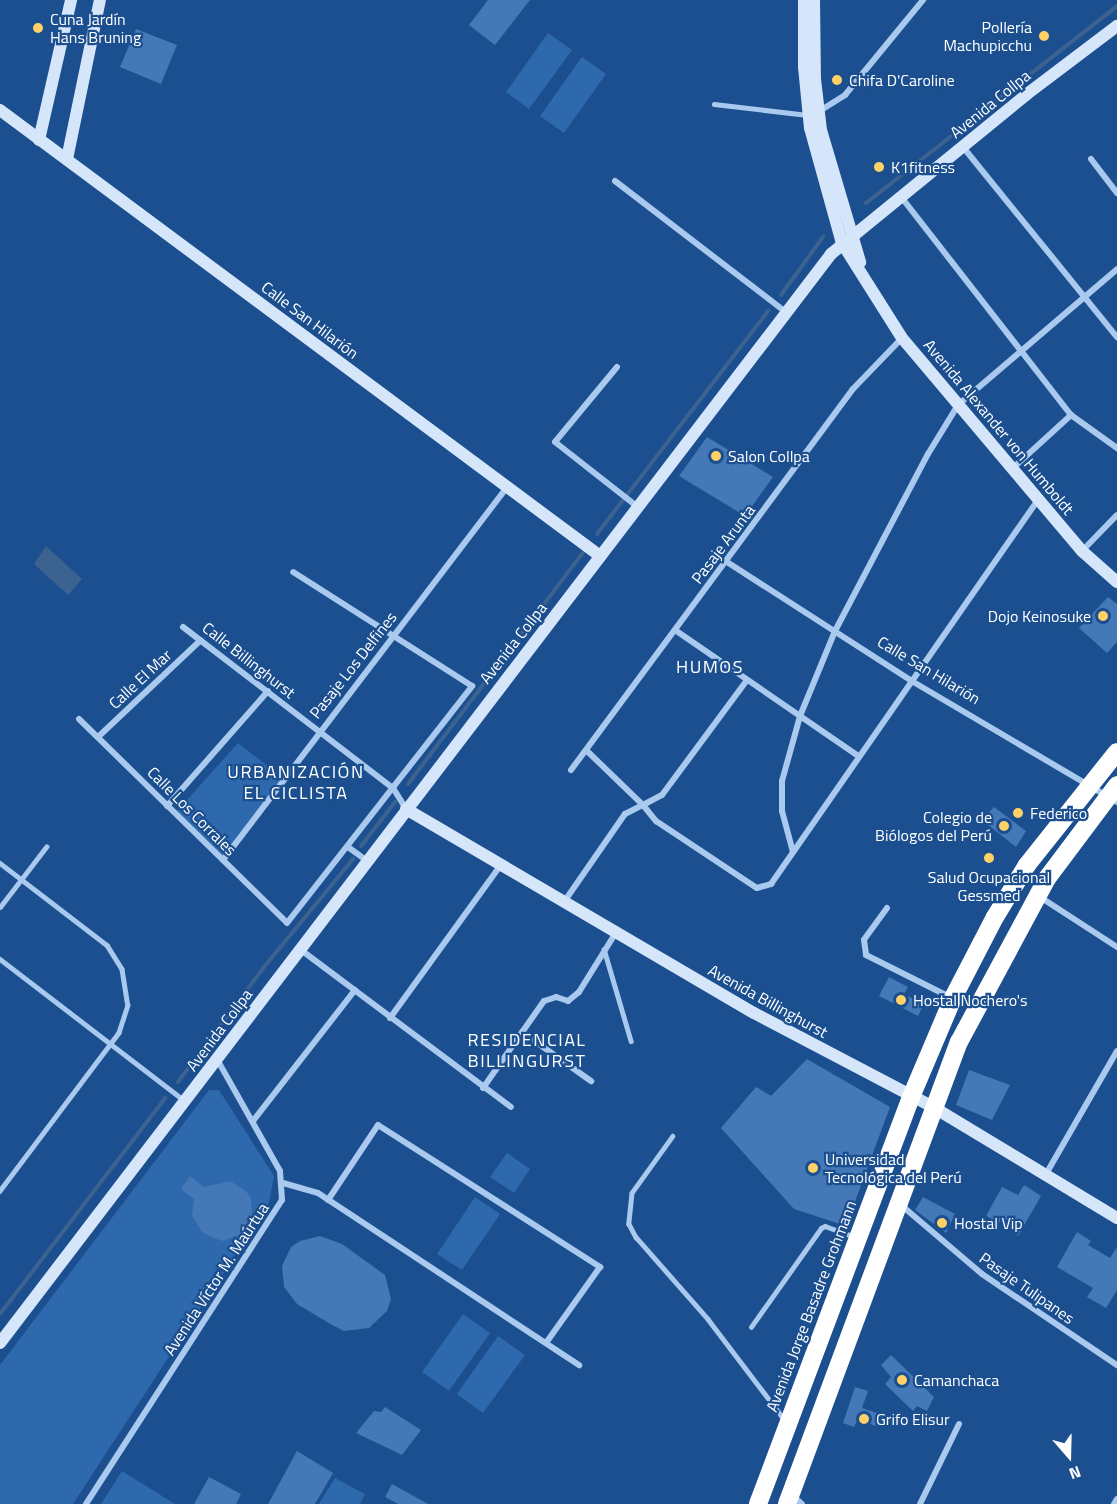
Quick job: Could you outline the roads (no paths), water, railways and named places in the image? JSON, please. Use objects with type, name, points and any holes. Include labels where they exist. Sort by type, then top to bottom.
[{"type":"highway","name":"Avenida Jorge Basadre Grohmann","points":[[758,1504],[911,1097],[953,998],[1011,891],[1088,784],[1117,752]]},
{"type":"highway","points":[[793,1501],[842,1355],[933,1107],[975,1007],[1037,895],[1114,795]]},
{"type":"highway","points":[[877,1187],[898,1203]]},
{"type":"highway","points":[[818,1347],[842,1355]]},
{"type":"main road","points":[[39,140],[71,0]]},
{"type":"main road","points":[[67,159],[100,0]]},
{"type":"main road","name":"Avenida Alexander von Humboldt","points":[[804,0],[813,113],[847,240],[868,283],[902,338],[1082,551],[1117,582]]},
{"type":"main road","name":"Avenida Alexander von Humboldt","points":[[813,113],[814,0]]},
{"type":"main road","name":"Avenida Collpa","points":[[0,1343],[787,312],[847,240],[1117,27]]},
{"type":"main road","name":"Calle San Hilarión","points":[[0,110],[600,556]]},
{"type":"main road","name":"Avenida Billinghurst","points":[[406,809],[615,934],[933,1107],[1117,1218]]},
{"type":"street","points":[[813,113],[845,95],[923,0]]},
{"type":"street","points":[[963,147],[1117,337]]},
{"type":"street","points":[[1091,159],[1117,193]]},
{"type":"street","points":[[615,181],[787,312]]},
{"type":"street","points":[[902,198],[1071,415],[1117,448]]},
{"type":"street","points":[[792,852],[782,811],[782,781],[800,716],[836,632],[928,454],[958,405],[1117,269]]},
{"type":"street","name":"Pasaje Arunta","points":[[571,770],[852,390],[902,338]]},
{"type":"street","points":[[617,367],[555,442],[638,507]]},
{"type":"street","points":[[1012,469],[1071,415]]},
{"type":"street","name":"Pasaje Los Delfines","points":[[223,860],[507,487]]},
{"type":"street","points":[[586,750],[657,821],[757,888],[771,884],[910,680],[1038,500]]},
{"type":"street","points":[[1082,551],[1117,515]]},
{"type":"street","name":"Calle San Hilarión","points":[[727,562],[910,680],[1088,784],[1114,795]]},
{"type":"street","points":[[293,572],[472,686],[348,847],[367,861]]},
{"type":"street","name":"Calle Billinghurst","points":[[183,627],[393,788],[406,809]]},
{"type":"street","points":[[675,630],[858,756]]},
{"type":"street","name":"Calle El Mar","points":[[98,737],[201,640]]},
{"type":"street","points":[[563,903],[625,814],[662,795],[747,680]]},
{"type":"street","points":[[168,806],[268,691]]},
{"type":"street","name":"Calle Los Corrales","points":[[79,719],[287,923],[348,847]]},
{"type":"street","points":[[390,1018],[500,866]]},
{"type":"street","points":[[1037,895],[1117,946]]},
{"type":"street","points":[[887,908],[864,940],[866,955],[953,998]]},
{"type":"street","points":[[483,1088],[544,1001],[572,1000],[615,934]]},
{"type":"street","points":[[301,950],[511,1107]]},
{"type":"street","points":[[253,1120],[355,990]]},
{"type":"street","points":[[522,1032],[591,1080]]},
{"type":"street","points":[[1046,1174],[1117,1051]]},
{"type":"street","points":[[217,1059],[253,1120],[283,1183],[298,1186],[328,1200],[579,1365]]},
{"type":"street","points":[[328,1200],[378,1125],[600,1267],[546,1343]]},
{"type":"street","name":"Avenida Víctor M. Maúrtua","points":[[86,1504],[277,1212],[283,1183]]},
{"type":"street","name":"Pasaje Tulipanes","points":[[898,1203],[982,1274],[1117,1365]]},
{"type":"street","points":[[920,1504],[959,1424]]},
{"type":"street","points":[[1114,1504],[1117,1498]]},
{"type":"lane","points":[[714,104],[813,113]]},
{"type":"lane","points":[[0,907],[46,847]]},
{"type":"lane","points":[[0,863],[115,954],[127,986],[128,1005],[119,1033],[0,1191]]},
{"type":"lane","points":[[604,949],[631,1041]]},
{"type":"lane","points":[[0,959],[185,1101]]},
{"type":"lane","points":[[673,1136],[632,1193],[629,1224],[636,1237],[708,1319],[788,1423]]},
{"type":"lane","points":[[752,1327],[821,1228],[825,1226],[858,1238]]},
{"type":"waterway","points":[[866,203],[1117,6]]},
{"type":"waterway","points":[[781,295],[823,237]]},
{"type":"waterway","points":[[597,534],[769,310]]},
{"type":"waterway","points":[[408,784],[585,550]]},
{"type":"waterway","points":[[361,846],[395,802]]},
{"type":"waterway","points":[[178,1082],[264,967],[353,859]]},
{"type":"waterway","points":[[0,1314],[165,1098]]},
{"type":"place","name":"Cuna Jardín Hans Bruning","points":[[38,28]]},
{"type":"place","name":"Pollería Machupicchu","points":[[1044,36]]},
{"type":"place","name":"Chifa D'Caroline","points":[[837,80]]},
{"type":"place","name":"K1fitness","points":[[879,167]]},
{"type":"place","name":"Salon Collpa","points":[[716,456]]},
{"type":"place","name":"Dojo Keinosuke","points":[[1103,616]]},
{"type":"place","name":"Federico","points":[[1018,813]]},
{"type":"place","name":"Colegio de Biólogos del Perú","points":[[1004,826]]},
{"type":"place","name":"Salud Ocupacional Gessmed","points":[[989,858]]},
{"type":"place","name":"Hostal Nochero's","points":[[901,1000]]},
{"type":"place","name":"Universidad Tecnológica del Perú","points":[[813,1168]]},
{"type":"place","name":"Hostal Vip","points":[[942,1223]]},
{"type":"place","name":"Camanchaca","points":[[902,1380]]},
{"type":"place","name":"Grifo Elisur","points":[[864,1419]]},
{"type":"district","name":"HUMOS","points":[[710,667]]},
{"type":"district","name":"URBANIZACIÓN EL CICLISTA","points":[[296,783]]},
{"type":"district","name":"RESIDENCIAL BILLINGURST","points":[[527,1051]]}]
